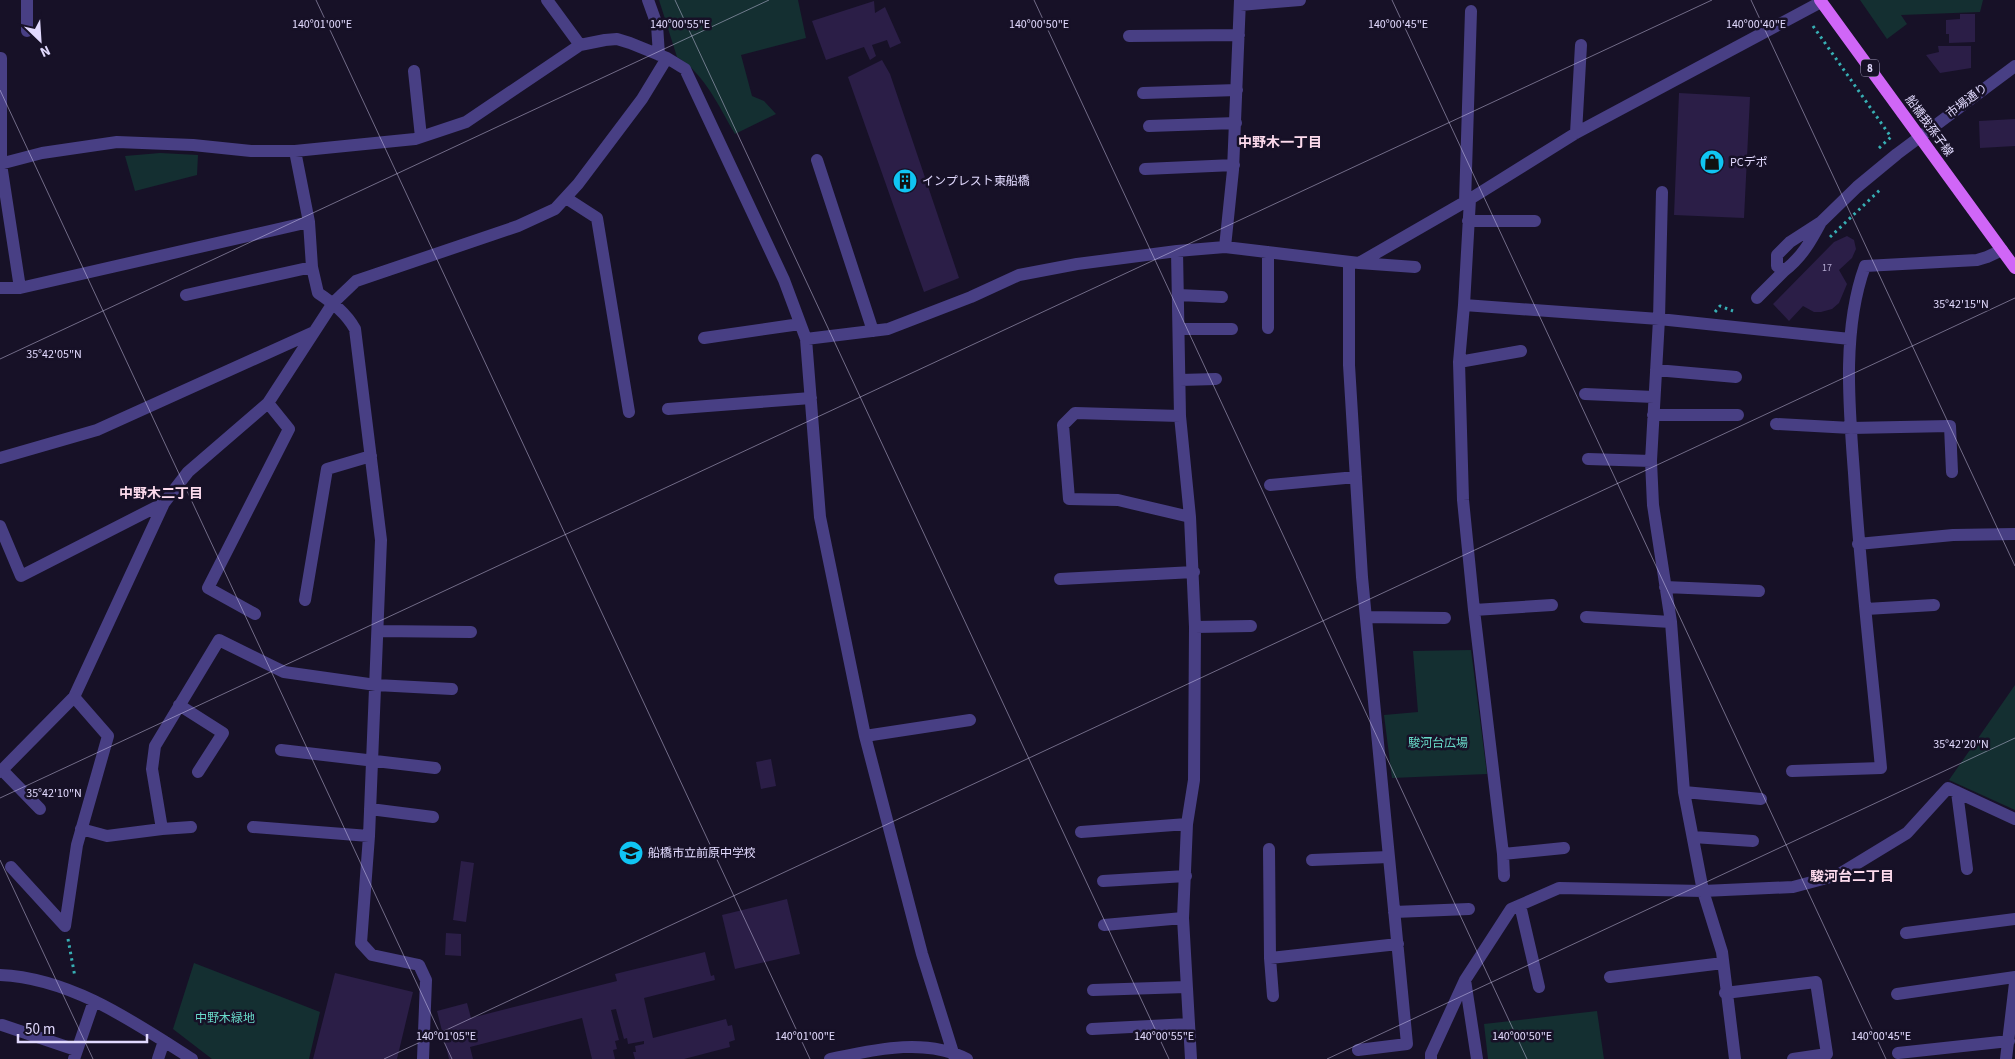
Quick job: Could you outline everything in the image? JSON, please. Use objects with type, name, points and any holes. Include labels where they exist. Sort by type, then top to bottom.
[{"type":"main road","name":"船橋我孫子線","points":[[1821,1],[2015,268]]},
{"type":"street","points":[[27,0],[27,31]]},
{"type":"street","points":[[547,0],[580,45]]},
{"type":"street","points":[[40,809],[1,771],[74,697],[164,503],[188,472],[268,403],[333,303],[356,281],[518,226],[555,209],[566,198],[642,100],[663,56],[657,25],[648,0]]},
{"type":"street","points":[[1225,247],[1234,165],[1240,2],[1300,0]]},
{"type":"street","points":[[1354,263],[1468,201],[1576,132],[1821,1]]},
{"type":"street","points":[[1471,11],[1468,221],[1459,362],[1463,500],[1474,610],[1504,854],[1504,876]]},
{"type":"street","points":[[1128,36],[1239,36]]},
{"type":"street","points":[[1,164],[42,152],[117,142],[194,145],[251,152],[295,151],[355,146],[421,137],[466,122],[580,45],[617,39],[663,56],[685,69],[784,280],[806,339],[820,518],[865,736],[922,954],[955,1056]]},
{"type":"street","points":[[1576,132],[1581,44]]},
{"type":"street","points":[[1,58],[1,164],[20,288]]},
{"type":"street","name":"市場通り","points":[[1757,298],[1784,271],[1777,266],[1777,255],[1790,242],[1821,222],[1857,187],[1920,136],[2015,66]]},
{"type":"street","points":[[414,71],[421,137]]},
{"type":"street","points":[[1143,93],[1238,90]]},
{"type":"street","points":[[1149,126],[1236,123]]},
{"type":"street","points":[[295,151],[309,222],[312,267],[318,292],[349,318],[355,329],[381,540],[373,762],[360,943],[372,955],[418,965],[426,980],[423,1059]]},
{"type":"street","points":[[818,160],[873,331]]},
{"type":"street","points":[[1145,169],[1234,165]]},
{"type":"street","points":[[1662,192],[1659,320],[1651,461],[1653,505],[1670,622],[1684,792],[1703,892],[1722,952],[1725,993],[1735,1059]]},
{"type":"street","points":[[566,198],[597,218],[629,412]]},
{"type":"street","points":[[1468,221],[1535,221]]},
{"type":"street","points":[[0,288],[20,288],[309,222]]},
{"type":"street","points":[[806,339],[888,329],[971,297],[1019,275],[1077,264],[1177,251],[1225,247],[1354,263],[1415,267]]},
{"type":"street","points":[[1792,771],[1881,768],[1858,544],[1851,428],[1850,339],[1857,287],[1865,266],[1978,260],[1988,258],[2002,250]]},
{"type":"street","points":[[1177,251],[1180,416],[1194,572],[1195,627],[1194,780],[1187,824],[1183,918],[1191,1059]]},
{"type":"street","points":[[1268,252],[1268,328]]},
{"type":"street","points":[[1354,263],[1348,365],[1366,617],[1407,1044],[1358,1050]]},
{"type":"street","points":[[186,295],[312,267]]},
{"type":"street","points":[[1178,295],[1222,297]]},
{"type":"street","points":[[1464,305],[1659,320],[1850,339]]},
{"type":"street","points":[[704,338],[800,324]]},
{"type":"street","points":[[1179,329],[1232,329]]},
{"type":"street","points":[[0,458],[97,430],[314,332]]},
{"type":"street","points":[[1459,362],[1520,351]]},
{"type":"street","points":[[1656,370],[1736,377]]},
{"type":"street","points":[[1180,380],[1216,379]]},
{"type":"street","points":[[1585,394],[1654,397]]},
{"type":"street","points":[[668,410],[811,398]]},
{"type":"street","points":[[254,614],[208,588],[290,429],[268,403]]},
{"type":"street","points":[[1180,416],[1076,413],[1063,425],[1069,499],[1118,500],[1190,517]]},
{"type":"street","points":[[1653,415],[1738,415]]},
{"type":"street","points":[[1776,424],[1851,428],[1950,426],[1952,472]]},
{"type":"street","points":[[305,600],[327,469],[371,456]]},
{"type":"street","points":[[1588,458],[1651,461]]},
{"type":"street","points":[[1270,485],[1356,476]]},
{"type":"street","points":[[0,526],[21,576],[164,503]]},
{"type":"street","points":[[1858,544],[1953,535],[2015,534]]},
{"type":"street","points":[[1060,579],[1194,572]]},
{"type":"street","points":[[1665,587],[1760,591]]},
{"type":"street","points":[[1474,610],[1552,605]]},
{"type":"street","points":[[1866,608],[1934,606]]},
{"type":"street","points":[[1366,617],[1446,618]]},
{"type":"street","points":[[1586,617],[1670,622]]},
{"type":"street","points":[[1195,627],[1251,626]]},
{"type":"street","points":[[378,631],[471,632]]},
{"type":"street","points":[[162,829],[152,769],[155,746],[219,640],[284,672],[376,685],[452,689]]},
{"type":"street","points":[[65,926],[77,845],[108,736],[74,697]]},
{"type":"street","points":[[179,705],[223,732],[198,772]]},
{"type":"street","points":[[865,736],[970,720]]},
{"type":"street","points":[[281,750],[435,768]]},
{"type":"street","points":[[1431,1059],[1431,1054],[1465,980],[1510,909],[1559,888],[1703,892],[1793,887],[1838,875],[1907,833],[1948,788],[2015,819]]},
{"type":"street","points":[[1684,792],[1761,799]]},
{"type":"street","points":[[1957,792],[1967,869]]},
{"type":"street","points":[[370,809],[433,817]]},
{"type":"street","points":[[1081,832],[1187,824]]},
{"type":"street","points":[[82,829],[107,836],[191,827]]},
{"type":"street","points":[[253,827],[369,836]]},
{"type":"street","points":[[1693,837],[1753,840]]},
{"type":"street","points":[[1504,854],[1564,848]]},
{"type":"street","points":[[1270,849],[1270,958],[1273,996]]},
{"type":"street","points":[[1312,860],[1389,857]]},
{"type":"street","points":[[11,867],[65,926]]},
{"type":"street","points":[[1103,881],[1186,876]]},
{"type":"street","points":[[1520,905],[1539,987]]},
{"type":"street","points":[[1394,912],[1470,909]]},
{"type":"street","points":[[1104,925],[1183,918]]},
{"type":"street","points":[[1906,933],[2015,919]]},
{"type":"street","points":[[1270,958],[1398,944]]},
{"type":"street","points":[[1610,977],[1723,962]]},
{"type":"street","points":[[0,975],[58,985],[79,994],[164,1041],[192,1059]]},
{"type":"street","points":[[1465,980],[1477,1059]]},
{"type":"street","points":[[1725,993],[1816,982],[1827,1054],[1793,1059]]},
{"type":"street","points":[[1897,994],[2015,984],[2009,1049],[1898,1053]]},
{"type":"street","points":[[1093,990],[1186,987]]},
{"type":"street","points":[[2,1025],[75,1055],[94,1001]]},
{"type":"street","points":[[1092,1029],[1189,1024]]},
{"type":"street","points":[[158,1059],[164,1041]]},
{"type":"street","points":[[830,1059],[871,1050],[911,1047],[967,1059]]},
{"type":"path","points":[[1813,26],[1891,137],[1874,152]]},
{"type":"path","points":[[65,926],[79,994]]},
{"type":"green space","points":[[659,0],[798,0],[806,38],[741,55],[752,96],[764,101],[776,114],[735,134],[717,102],[696,72],[677,57]]},
{"type":"green space","points":[[1860,0],[1983,0],[1980,12],[1901,15],[1907,24],[1887,39]]},
{"type":"green space","points":[[160,153],[198,155],[197,175],[135,191],[125,156]]},
{"type":"green space","name":"駿河台広場","points":[[1471,650],[1487,774],[1392,778],[1384,715],[1418,712],[1413,651]]},
{"type":"green space","points":[[2015,685],[2015,810],[1949,780]]},
{"type":"green space","name":"中野木緑地","points":[[194,963],[320,1012],[309,1059],[212,1059],[173,1029]]},
{"type":"green space","points":[[1597,1011],[1604,1059],[1488,1059],[1484,1024]]},
{"type":"building","points":[[874,1],[875,13],[885,7],[901,43],[890,48],[887,40],[872,45],[876,56],[870,60],[864,47],[826,60],[812,21]]},
{"type":"building","points":[[1960,14],[1975,14],[1975,42],[1949,43],[1949,34],[1946,34],[1946,20],[1960,19]]},
{"type":"building","points":[[1938,46],[1971,46],[1971,68],[1940,73],[1926,55],[1939,52]]},
{"type":"building","name":"インプレスト東船橋","points":[[882,60],[890,74],[959,278],[924,292],[848,77]]},
{"type":"building","points":[[1679,93],[1750,97],[1744,218],[1674,215]]},
{"type":"building","points":[[2015,119],[2015,146],[1980,148],[1979,121]]},
{"type":"building","points":[[1847,236],[1854,240],[1856,249],[1852,258],[1839,270],[1847,284],[1839,303],[1832,309],[1821,312],[1814,312],[1803,306],[1789,321],[1773,304],[1834,242]]},
{"type":"building","points":[[771,759],[776,786],[761,789],[756,762]]},
{"type":"building","points":[[461,861],[474,863],[466,922],[453,920]]},
{"type":"building","points":[[787,899],[800,954],[735,969],[722,915]]},
{"type":"building","points":[[446,933],[461,934],[461,956],[445,955]]},
{"type":"building","points":[[705,952],[711,976],[714,975],[715,980],[644,998],[653,1038],[726,1019],[728,1026],[732,1025],[735,1040],[729,1042],[730,1047],[684,1059],[635,1059],[633,1052],[636,1052],[635,1046],[644,1044],[644,1041],[628,1044],[627,1038],[624,1039],[616,1009],[611,1010],[619,1040],[615,1041],[617,1049],[613,1050],[615,1059],[592,1059],[582,1018],[470,1047],[473,1059],[449,1059],[437,1011],[467,1003],[471,1018],[617,981],[615,974]]},
{"type":"building","points":[[335,973],[413,992],[397,1059],[313,1059]]},
{"type":"place","name":"PCデポ","points":[[1712,162]]},
{"type":"place","name":"インプレスト東船橋","points":[[905,181]]},
{"type":"place","name":"船橋市立前原中学校","points":[[631,853]]},
{"type":"district","name":"中野木一丁目","points":[[1280,143]]},
{"type":"district","name":"中野木二丁目","points":[[161,494]]},
{"type":"district","name":"駿河台二丁目","points":[[1852,877]]}]
